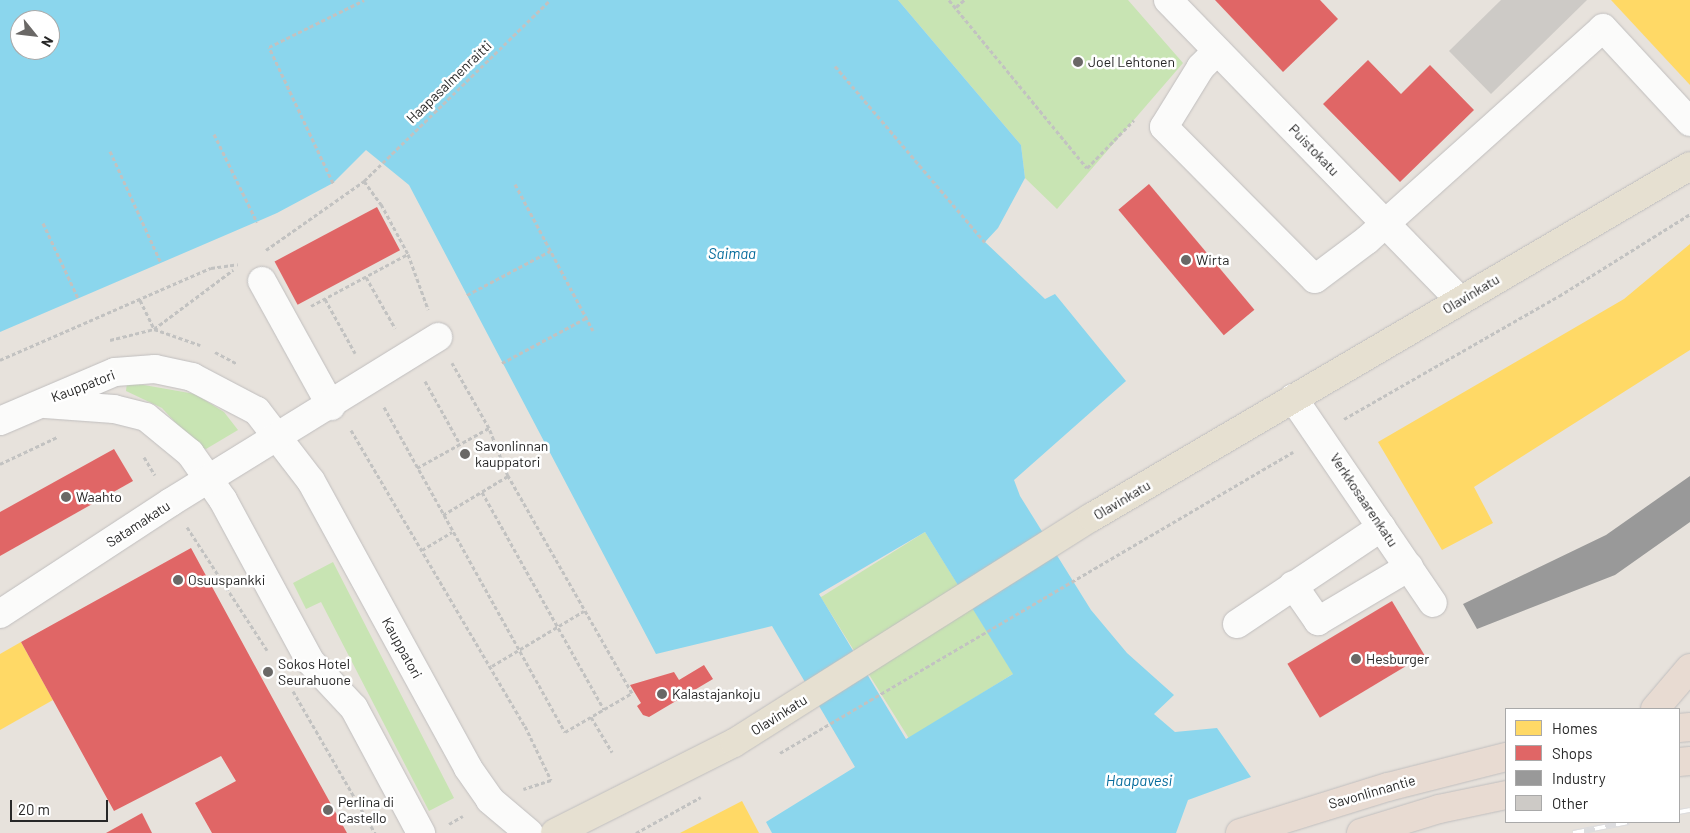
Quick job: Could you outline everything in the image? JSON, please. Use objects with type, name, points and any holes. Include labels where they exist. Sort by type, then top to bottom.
[{"type":"highway","points":[[1656,708],[1690,668]]},
{"type":"highway","name":"Savonlinnantie","points":[[1240,833],[1388,787],[1505,758]]},
{"type":"highway","points":[[1361,833],[1439,809],[1505,795]]},
{"type":"main road","name":"Olavinkatu","points":[[555,833],[734,743],[1092,517],[1690,166]]},
{"type":"street","name":"Puistokatu","points":[[1168,0],[1460,300]]},
{"type":"street","points":[[1217,52],[1201,67],[1164,127],[1315,279],[1385,223],[1603,28],[1690,122]]},
{"type":"street","points":[[262,281],[330,406]]},
{"type":"street","name":"Satamakatu","points":[[0,614],[171,502],[279,440],[438,338]]},
{"type":"street","name":"Kauppatori","points":[[38,404],[115,372],[155,370],[192,378],[233,395],[257,411],[311,481],[468,768],[490,800],[529,833]]},
{"type":"street","name":"Verkkosaarenkatu","points":[[1293,398],[1433,602]]},
{"type":"street","points":[[0,421],[38,404]]},
{"type":"street","name":"Kauppatori","points":[[38,404],[114,409],[146,417],[172,435],[209,479],[310,661],[354,708],[421,833]]},
{"type":"street","points":[[1237,624],[1382,527]]},
{"type":"street","points":[[1293,585],[1318,621],[1409,567]]},
{"type":"path","points":[[333,183],[268,47],[364,0]]},
{"type":"path","name":"Haapasalmenraitti","points":[[408,254],[364,181],[550,0]]},
{"type":"path","points":[[950,0],[1087,168],[1140,114]]},
{"type":"path","points":[[956,7],[964,0]]},
{"type":"path","points":[[835,66],[985,242]]},
{"type":"path","points":[[214,134],[258,222]]},
{"type":"path","points":[[110,151],[161,263]]},
{"type":"path","points":[[515,184],[592,331]]},
{"type":"path","points":[[772,758],[1096,570],[1320,436],[1360,406],[1559,296],[1690,214]]},
{"type":"path","points":[[43,223],[78,298]]},
{"type":"path","points":[[467,295],[550,251]]},
{"type":"path","points":[[284,321],[408,254],[438,338],[488,428],[508,476],[632,693],[565,732],[452,532],[325,299]]},
{"type":"path","points":[[0,360],[211,268],[243,263],[262,281]]},
{"type":"path","points":[[140,300],[154,329]]},
{"type":"path","points":[[502,363],[586,318]]},
{"type":"path","points":[[417,468],[488,428]]},
{"type":"path","points":[[351,430],[491,666],[550,780]]},
{"type":"path","points":[[0,464],[67,432]]},
{"type":"path","points":[[140,450],[171,502],[269,654]]},
{"type":"path","points":[[443,515],[508,476]]},
{"type":"path","points":[[482,492],[604,709]]},
{"type":"path","points":[[422,550],[452,532]]},
{"type":"path","points":[[491,666],[584,612]]},
{"type":"path","points":[[290,687],[376,833]]},
{"type":"path","points":[[591,717],[612,752]]},
{"type":"path","points":[[636,833],[705,794]]},
{"type":"green space","points":[[898,0],[1128,0],[1183,63],[1057,209],[1025,178],[1021,145]]},
{"type":"green space","points":[[127,382],[195,394],[224,412],[238,430],[206,449],[196,445],[162,408],[126,391]]},
{"type":"green space","points":[[925,532],[1013,674],[909,739],[821,597]]},
{"type":"green space","points":[[333,562],[454,798],[429,811],[321,602],[306,609],[293,583]]},
{"type":"water","name":"Saimaa","points":[[0,0],[898,0],[1021,145],[1025,178],[998,228],[985,242],[1045,299],[1055,294],[1126,381],[1014,480],[1020,496],[1091,610],[1127,653],[1174,695],[1154,714],[1175,732],[1217,728],[1251,777],[1188,800],[1176,833],[772,833],[766,822],[855,767],[772,626],[656,654],[409,185],[366,150],[333,183],[277,213],[0,332]],"holes":[[[925,532],[1013,674],[906,739],[819,594]]]},
{"type":"building: Homes","points":[[1611,0],[1690,0],[1690,85]]},
{"type":"building: Homes","points":[[1690,244],[1690,350],[1474,487],[1493,523],[1442,550],[1378,442],[1624,299]]},
{"type":"building: Homes","points":[[21,642],[53,700],[0,730],[0,654]]},
{"type":"building: Homes","points":[[742,801],[759,833],[680,833]]},
{"type":"building: Shops","points":[[1215,0],[1320,0],[1338,19],[1283,72]]},
{"type":"building: Shops","points":[[1368,60],[1401,94],[1430,65],[1474,110],[1400,182],[1323,104]]},
{"type":"building: Shops","name":"Wirta","points":[[1149,184],[1254,310],[1224,335],[1118,210]]},
{"type":"building: Shops","points":[[377,207],[400,250],[298,305],[275,261]]},
{"type":"building: Shops","name":"Waahto","points":[[114,449],[133,481],[0,556],[0,512]]},
{"type":"building: Shops","points":[[191,548],[347,833],[212,833],[195,803],[236,781],[221,756],[114,811],[21,642]]},
{"type":"building: Shops","name":"Hesburger","points":[[1392,601],[1424,655],[1320,718],[1287,664]]},
{"type":"building: Shops","name":"Kalastajankoju","points":[[704,665],[713,679],[649,717],[643,715],[637,706],[641,703],[630,685],[674,672],[679,680]]},
{"type":"building: Shops","points":[[142,813],[152,833],[106,833]]},
{"type":"building: Industry","points":[[1690,476],[1690,522],[1615,575],[1477,629],[1463,604],[1606,535]]},
{"type":"building: Other","points":[[1501,0],[1587,0],[1491,94],[1449,51]]},
{"type":"railway","points":[[1680,812],[1690,810]]},
{"type":"railway","points":[[1573,833],[1624,823]]},
{"type":"place","name":"Joel Lehtonen","points":[[1078,62]]},
{"type":"place","name":"Wirta","points":[[1186,260]]},
{"type":"place","name":"Savonlinnan kauppatori","points":[[465,454]]},
{"type":"place","name":"Waahto","points":[[66,497]]},
{"type":"place","name":"Osuuspankki","points":[[178,580]]},
{"type":"place","name":"Hesburger","points":[[1356,659]]},
{"type":"place","name":"Sokos Hotel Seurahuone","points":[[268,672]]},
{"type":"place","name":"Kalastajankoju","points":[[662,694]]},
{"type":"place","name":"Perlina di Castello","points":[[328,810]]},
{"type":"water label","name":"Haapavesi","points":[[1139,781]]}]
